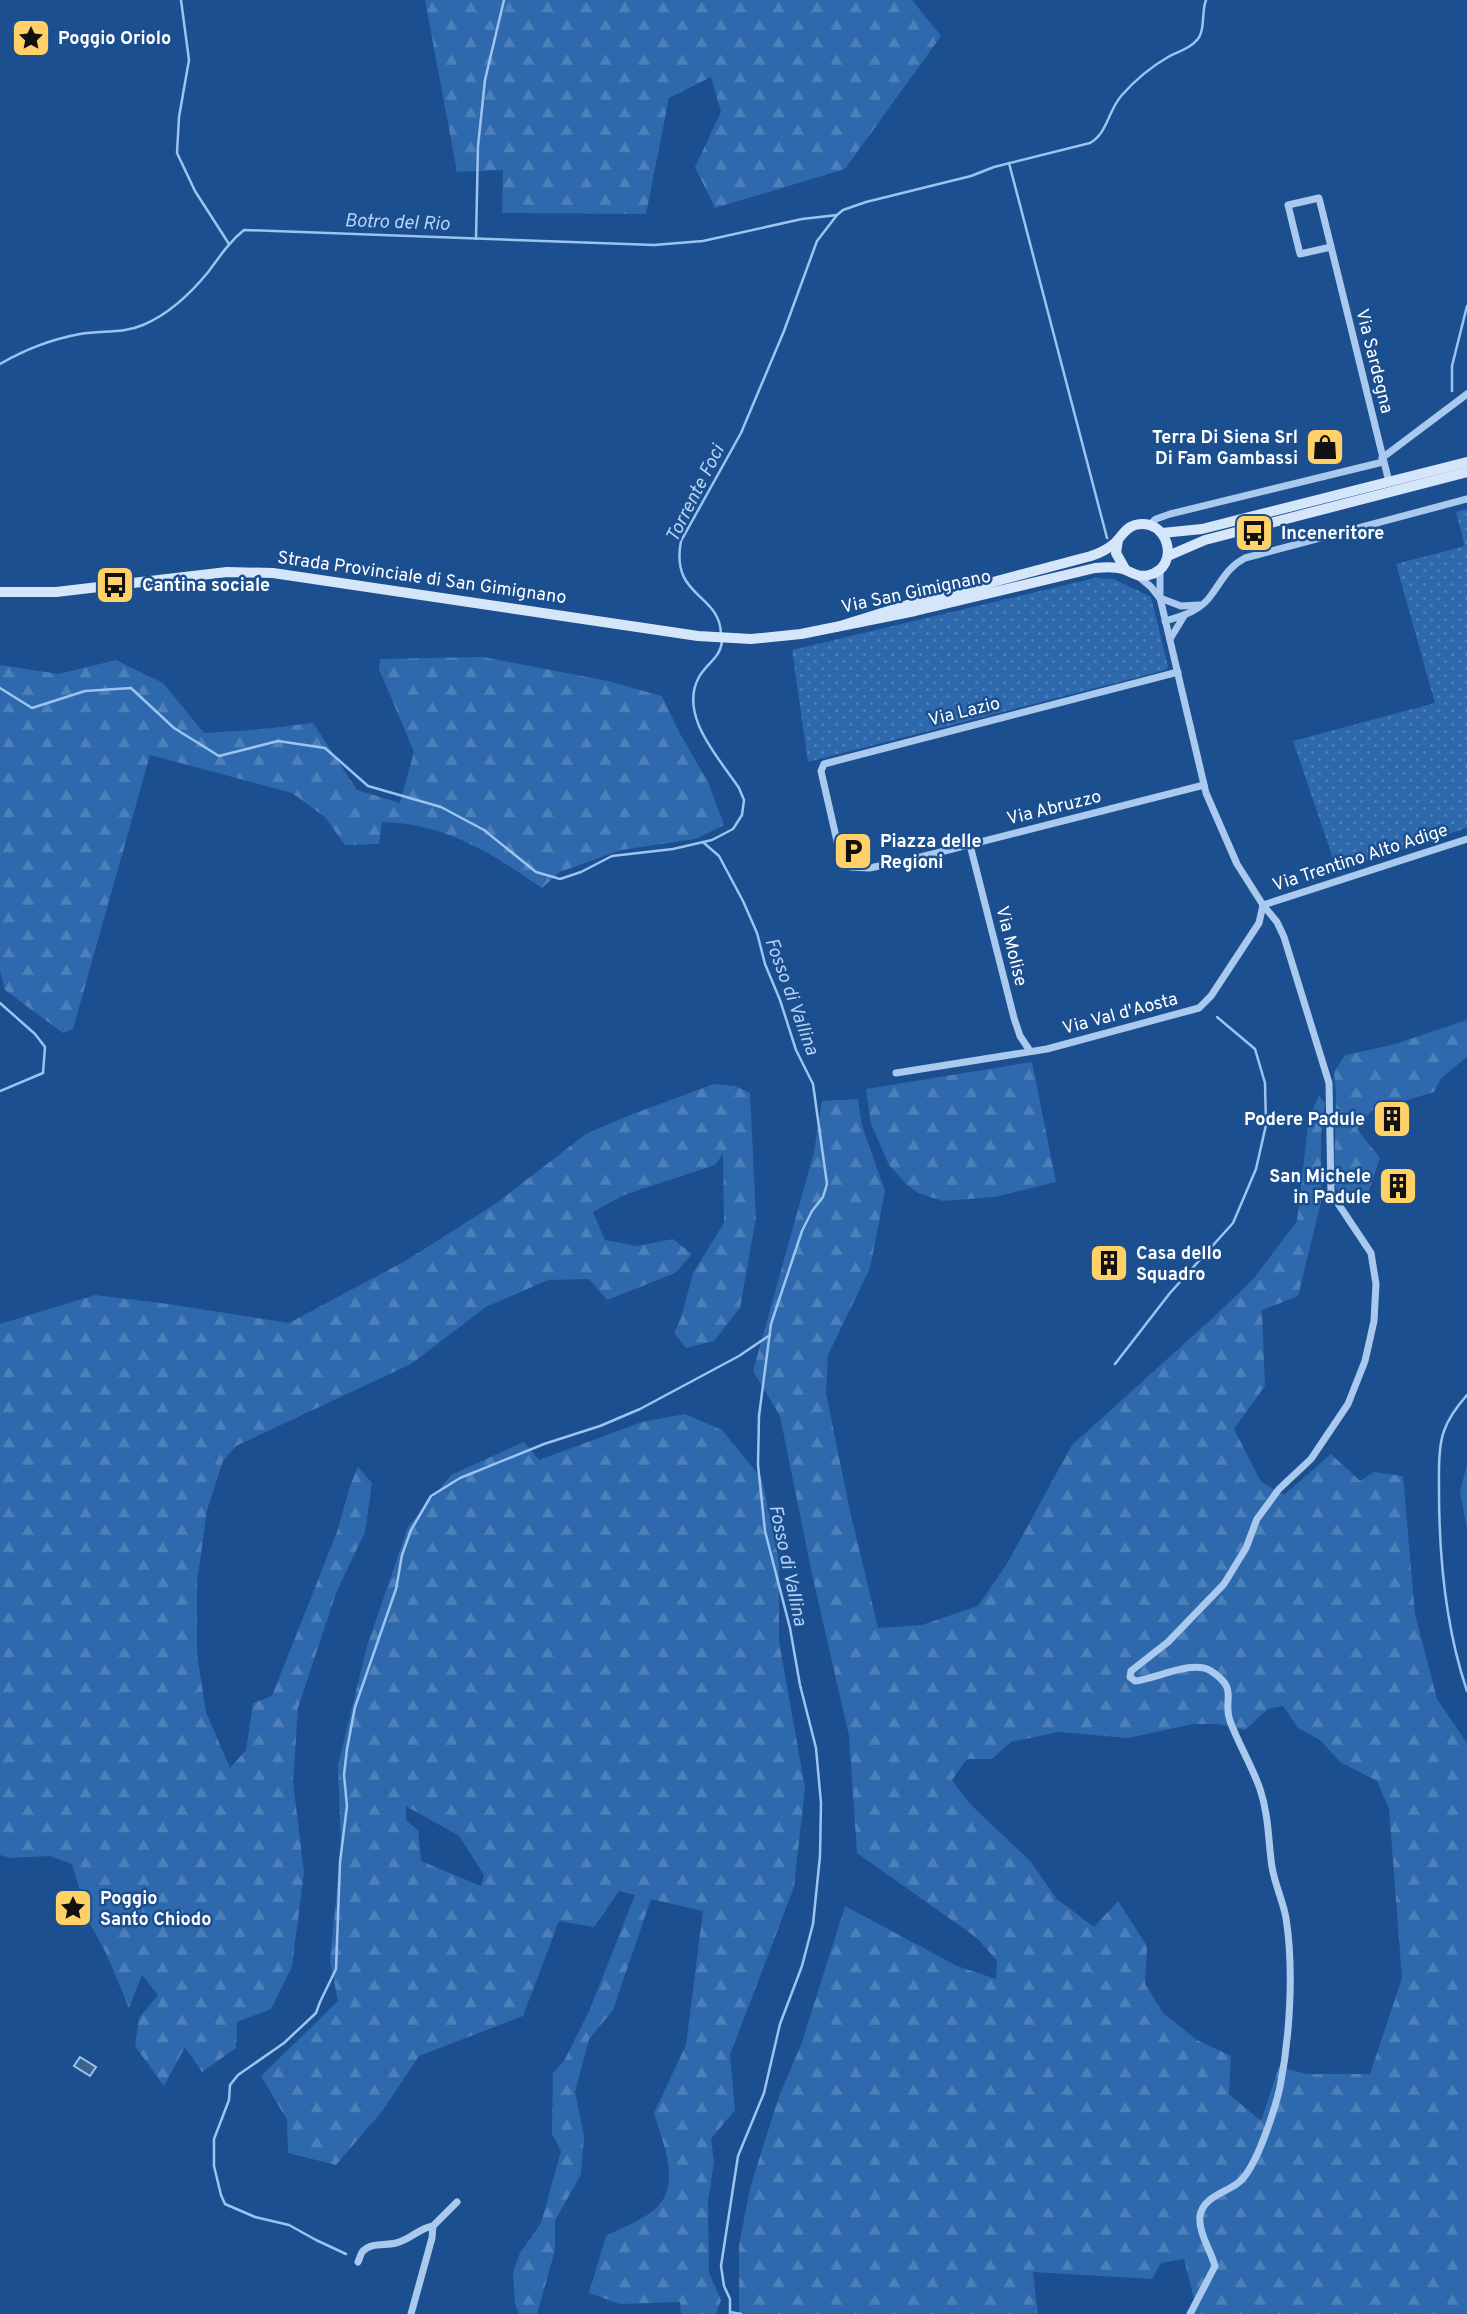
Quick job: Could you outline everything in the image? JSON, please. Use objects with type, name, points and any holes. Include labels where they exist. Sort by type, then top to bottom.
[{"type":"main road","points":[[1162,533],[1202,529],[1467,461]]},
{"type":"main road","points":[[1168,556],[1205,540],[1467,472]]},
{"type":"main road","points":[[1136,575],[1149,575],[1160,570],[1168,556],[1169,547],[1162,533],[1149,525]]},
{"type":"main road","name":"Via San Gimignano","points":[[837,627],[914,603],[1091,556],[1106,550],[1131,527],[1149,525]]},
{"type":"main road","points":[[1118,540],[1116,553],[1125,569]]},
{"type":"main road","name":"Via San Gimignano","points":[[837,627],[1089,569],[1125,569],[1136,575]]},
{"type":"main road","name":"Strada Provinciale di San Gimignano","points":[[0,592],[56,592],[227,572],[272,573],[705,636],[742,639],[791,636],[837,627]]},
{"type":"street","name":"Via Sardegna","points":[[1331,247],[1300,254],[1288,205],[1319,198],[1389,482]]},
{"type":"street","points":[[1149,525],[1170,514],[1382,460],[1467,394]]},
{"type":"street","points":[[1170,640],[1184,616],[1210,597],[1226,572],[1249,556],[1467,499]]},
{"type":"street","points":[[1160,570],[1160,598],[1204,785],[1237,864],[1277,922],[1284,937],[1329,1083],[1331,1193],[1371,1253],[1376,1284],[1374,1321],[1365,1361],[1348,1404],[1311,1459],[1279,1489],[1257,1519],[1246,1548],[1224,1584],[1168,1642],[1131,1671],[1129,1677],[1135,1681],[1146,1680],[1190,1667],[1200,1667],[1209,1670],[1223,1681],[1228,1689],[1228,1715],[1259,1788],[1270,1826],[1274,1874],[1285,1916],[1291,1965],[1285,2056],[1280,2088],[1261,2148],[1241,2182],[1206,2202],[1200,2214],[1200,2226],[1215,2266],[1190,2314]]},
{"type":"street","points":[[1136,575],[1160,598],[1181,606],[1201,605]]},
{"type":"street","points":[[1164,617],[1181,606]]},
{"type":"street","points":[[1164,617],[1184,616]]},
{"type":"street","name":"Via Lazio","points":[[871,868],[853,867],[844,863],[821,771],[824,764],[1178,672]]},
{"type":"street","name":"Via Abruzzo","points":[[871,868],[1204,785]]},
{"type":"street","name":"Via Trentino Alto Adige","points":[[1263,905],[1467,839]]},
{"type":"street","name":"Via Molise","points":[[970,845],[1016,1025],[1030,1051]]},
{"type":"street","name":"Via Val d'Aosta","points":[[896,1073],[1030,1051],[1201,1007],[1214,992],[1259,923],[1263,905]]},
{"type":"street","points":[[358,2262],[362,2252],[374,2245],[394,2244],[410,2238],[425,2227],[433,2226],[457,2202]]},
{"type":"street","points":[[411,2314],[433,2226]]},
{"type":"green space","points":[[425,0],[912,0],[941,36],[845,169],[715,208],[695,167],[721,112],[711,77],[669,98],[646,214],[502,213],[503,170],[457,172]]},
{"type":"green space","points":[[1467,509],[1467,828],[1337,870],[1293,741],[1435,703],[1396,564],[1465,546],[1456,512]]},
{"type":"green space","points":[[1095,578],[1114,579],[1151,597],[1168,666],[1166,670],[808,762],[792,650]]},
{"type":"green space","points":[[483,657],[608,681],[662,696],[708,782],[724,825],[695,839],[621,850],[560,872],[542,888],[466,842],[427,828],[382,822],[379,844],[345,845],[325,817],[292,793],[150,755],[73,1029],[63,1033],[5,990],[0,971],[0,665],[59,674],[116,660],[163,683],[204,733],[313,723],[357,790],[400,803],[414,752],[379,669],[380,659]]},
{"type":"green space","points":[[1467,1020],[1467,1057],[1441,1078],[1434,1092],[1371,1111],[1357,1129],[1380,1158],[1365,1202],[1344,1202],[1334,1184],[1334,1072],[1345,1055],[1392,1045]]},
{"type":"green space","points":[[1032,1062],[1056,1182],[994,1197],[943,1201],[918,1193],[889,1165],[871,1124],[866,1089]]},
{"type":"green space","points":[[714,1084],[735,1086],[750,1093],[756,1218],[740,1308],[714,1341],[686,1348],[674,1333],[681,1318],[693,1273],[724,1223],[723,1154],[715,1165],[624,1195],[593,1212],[605,1240],[637,1246],[673,1239],[692,1254],[675,1273],[607,1300],[589,1279],[548,1280],[486,1307],[411,1364],[236,1446],[223,1461],[207,1510],[197,1582],[197,1655],[206,1712],[230,1768],[246,1750],[253,1703],[272,1696],[337,1532],[358,1467],[372,1483],[365,1532],[336,1593],[298,1708],[293,1782],[304,1872],[292,1967],[271,2009],[237,2022],[236,2048],[202,2072],[185,2047],[164,2086],[135,2046],[139,2018],[158,1995],[142,1975],[129,2008],[106,1953],[90,1924],[72,1864],[50,1856],[11,1858],[0,1855],[0,1324],[95,1295],[289,1323],[407,1260],[495,1204],[586,1134]]},
{"type":"green space","points":[[1319,1096],[1325,1103],[1321,1135],[1321,1202],[1298,1296],[1262,1310],[1265,1386],[1234,1429],[1261,1482],[1284,1495],[1331,1454],[1360,1481],[1374,1472],[1403,1476],[1415,1614],[1437,1699],[1467,1743],[1467,2314],[1189,2314],[1195,2303],[1184,2259],[1161,2263],[1152,2279],[1033,2272],[1038,2314],[739,2314],[739,2246],[750,2188],[779,2096],[801,2045],[845,1906],[957,1966],[996,1979],[997,1961],[977,1938],[857,1853],[849,1736],[780,1416],[753,1371],[814,1152],[822,1101],[858,1099],[862,1126],[885,1191],[870,1268],[828,1355],[826,1393],[878,1628],[922,1625],[978,1606],[1008,1562],[1072,1445],[1254,1278],[1297,1221],[1309,1117]],"holes":[[[1283,1706],[1298,1728],[1320,1740],[1340,1762],[1377,1781],[1389,1809],[1402,1978],[1370,2074],[1307,2074],[1279,2067],[1261,2121],[1229,2094],[1231,2056],[1197,2040],[1163,2013],[1145,1984],[1147,1946],[1118,1901],[1094,1927],[1057,1899],[1030,1861],[969,1803],[952,1780],[967,1759],[992,1759],[1011,1742],[1058,1732],[1128,1738],[1193,1724],[1218,1724],[1245,1730],[1268,1709]]]},
{"type":"green space","points":[[685,1414],[722,1430],[762,1479],[779,1561],[779,1641],[805,1788],[794,1887],[730,2055],[735,2110],[711,2139],[714,2162],[708,2202],[709,2273],[721,2300],[716,2314],[681,2314],[680,2302],[620,2304],[589,2293],[606,2236],[654,2210],[668,2189],[666,2151],[654,2113],[686,2045],[703,1911],[651,1899],[613,2010],[589,2039],[575,2092],[584,2136],[581,2174],[555,2221],[555,2250],[537,2314],[519,2314],[515,2304],[513,2272],[520,2253],[541,2223],[561,2151],[552,2134],[553,2073],[564,2061],[590,2009],[635,1895],[619,1891],[594,1927],[559,1921],[523,2016],[419,2056],[383,2110],[336,2165],[288,2153],[287,2120],[261,2076],[338,2001],[330,1961],[341,1848],[338,1765],[367,1646],[408,1527],[451,1475],[524,1442],[539,1460],[642,1422]],"holes":[[[406,1806],[459,1836],[484,1875],[481,1886],[421,1861],[418,1830],[406,1820]]]},
{"type":"green space","points":[[1467,1464],[1467,1529],[1460,1492]]},
{"type":"shaded area","points":[[80,2057],[96,2067],[90,2076],[74,2066]]},
{"type":"waterway","points":[[181,0],[189,60],[179,117],[177,153],[195,191],[229,244]]},
{"type":"waterway","points":[[476,239],[478,146],[485,80],[504,0]]},
{"type":"waterway","name":"Torrente Foci","points":[[721,634],[719,621],[713,610],[682,574],[681,541],[741,433],[784,331],[817,241],[843,210],[1090,143],[1101,133],[1117,101],[1132,84],[1155,65],[1196,41],[1201,32],[1206,0]]},
{"type":"waterway","points":[[1009,163],[1107,538]]},
{"type":"waterway","name":"Botro del Rio","points":[[0,364],[59,339],[80,334],[127,330],[153,320],[188,294],[244,230],[654,245],[703,241],[802,219],[837,215]]},
{"type":"waterway","points":[[1452,391],[1452,366],[1467,306]]},
{"type":"waterway","name":"Torrente Foci","points":[[0,688],[32,708],[85,691],[131,688],[174,728],[219,756],[278,741],[325,748],[368,786],[441,807],[484,830],[536,872],[560,879],[612,856],[673,849],[712,840],[733,829],[742,815],[744,800],[739,788],[704,736],[694,706],[694,691],[699,677],[716,656],[722,641]]},
{"type":"waterway","name":"Fosso di Vallina","points":[[704,843],[719,856],[743,901],[757,933],[765,964],[796,1050],[813,1084],[827,1184],[823,1197],[802,1231],[771,1324],[759,1416],[758,1465],[765,1531],[790,1628],[800,1685],[816,1748],[821,1803],[820,1856],[813,1924],[802,1966],[780,2024],[764,2093],[738,2156],[721,2266],[724,2286],[730,2299],[730,2314]]},
{"type":"waterway","name":"Torrente Foci","points":[[0,1003],[35,1034],[45,1047],[43,1073],[0,1091]]},
{"type":"waterway","points":[[1115,1364],[1170,1293],[1233,1223],[1256,1169],[1266,1125],[1265,1083],[1255,1049],[1217,1017]]},
{"type":"waterway","points":[[346,2254],[289,2225],[255,2217],[225,2204],[214,2166],[214,2139],[229,2100],[230,2085],[238,2075],[284,2043],[316,2013],[336,1969],[340,1862],[347,1806],[344,1775],[347,1749],[355,1707],[396,1589],[402,1555],[411,1530],[431,1496],[460,1478],[640,1409],[739,1356],[770,1335]]},
{"type":"waterway","points":[[1467,1395],[1444,1431],[1439,1476],[1440,1541],[1448,1617],[1467,1691]]},
{"type":"waterway","points":[[730,2312],[741,2314]]},
{"type":"place","name":"Poggio Oriolo","points":[[31,38]]},
{"type":"place","name":"Terra Di Siena Srl Di Fam Gambassi","points":[[1325,447]]},
{"type":"place","name":"Inceneritore","points":[[1254,533]]},
{"type":"place","name":"Cantina sociale","points":[[115,585]]},
{"type":"place","name":"Piazza delle Regioni","points":[[853,851]]},
{"type":"place","name":"Podere Padule","points":[[1392,1119]]},
{"type":"place","name":"San Michele in Padule","points":[[1398,1186]]},
{"type":"place","name":"Casa dello Squadro","points":[[1109,1263]]},
{"type":"place","name":"Poggio Santo Chiodo","points":[[73,1908]]}]
